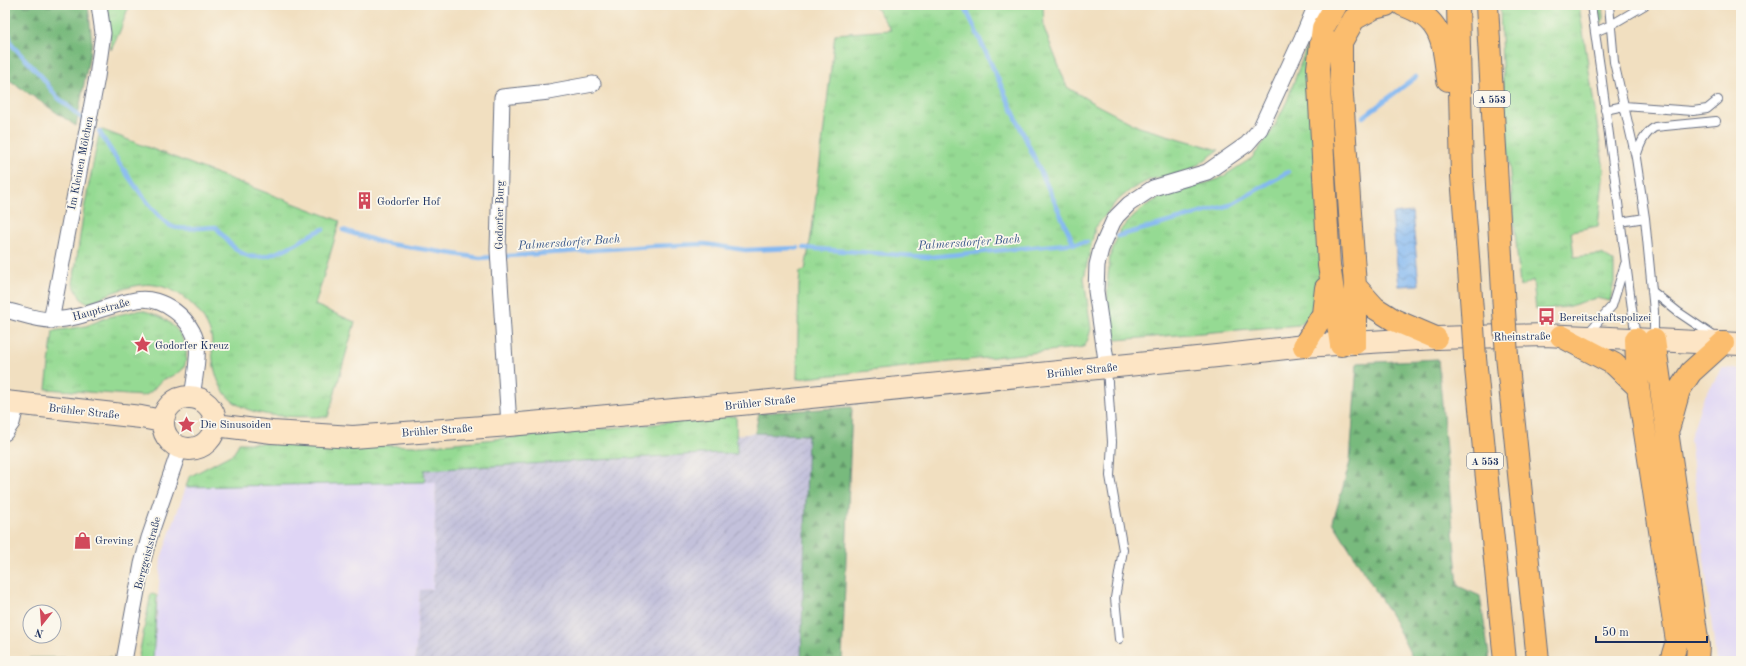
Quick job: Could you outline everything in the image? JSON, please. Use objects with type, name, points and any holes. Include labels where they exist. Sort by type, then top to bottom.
[{"type":"highway","points":[[1336,5],[1323,28],[1318,68],[1329,265],[1348,344]]},
{"type":"highway","points":[[1348,344],[1355,286],[1341,81],[1341,42],[1354,19],[1374,8],[1386,5]]},
{"type":"highway","points":[[1403,5],[1414,9],[1431,21],[1443,44],[1462,176]]},
{"type":"highway","name":"A 553","points":[[1458,5],[1462,176],[1475,358],[1505,661]]},
{"type":"highway","name":"A 553","points":[[1487,5],[1507,356],[1538,661]]},
{"type":"highway","points":[[1304,346],[1322,314],[1329,265]]},
{"type":"highway","points":[[1355,286],[1376,308],[1394,320],[1436,338]]},
{"type":"highway","points":[[1561,336],[1614,364],[1638,387]]},
{"type":"highway","points":[[1645,340],[1638,387],[1676,641],[1671,661]]},
{"type":"highway","points":[[1645,340],[1667,435],[1698,646],[1697,661]]},
{"type":"highway","points":[[1667,435],[1679,390],[1691,372],[1732,344]]},
{"type":"highway","points":[[1523,519],[1552,661]]},
{"type":"main road","name":"Rheinstraße","points":[[1304,346],[1436,338],[1561,336],[1732,344]]},
{"type":"main road","name":"Brühler Straße","points":[[215,425],[272,432],[353,437],[509,425],[750,403],[1304,346]]},
{"type":"main road","points":[[192,397],[200,399],[211,409],[214,416],[215,425],[210,440],[204,445],[188,450],[180,448],[172,443],[166,436],[162,421],[165,411],[170,404],[176,400],[192,397]]},
{"type":"main road","name":"Brühler Straße","points":[[11,403],[141,417],[162,421]]},
{"type":"street","name":"Im Kleinen Mölchen","points":[[51,321],[97,77],[103,33],[99,5]]},
{"type":"street","points":[[1107,367],[1096,291],[1097,265],[1100,249],[1113,222],[1129,204],[1153,188],[1208,172],[1247,144],[1260,129],[1316,5]]},
{"type":"street","name":"Godorfer Burg","points":[[509,425],[498,256],[502,97],[549,92],[593,84]]},
{"type":"street","name":"Hauptstraße","points":[[5,310],[51,321],[80,317],[137,300],[155,301],[172,308],[191,328],[197,345],[192,397]]},
{"type":"street","points":[[5,433],[12,423],[11,403]]},
{"type":"street","name":"Berggeiststraße","points":[[124,661],[149,538],[180,448]]},
{"type":"lane","points":[[1591,5],[1626,261],[1645,340]]},
{"type":"lane","points":[[1609,5],[1614,62],[1636,158],[1645,218],[1654,311],[1645,340]]},
{"type":"lane","points":[[1595,32],[1611,25],[1645,5]]},
{"type":"lane","points":[[1605,110],[1624,106],[1693,111],[1707,108],[1718,100]]},
{"type":"lane","points":[[1636,158],[1641,141],[1648,132],[1655,127],[1716,121]]},
{"type":"lane","points":[[1620,222],[1645,218]]},
{"type":"lane","points":[[1585,337],[1612,306],[1626,261]]},
{"type":"lane","points":[[1652,291],[1678,312],[1732,344]]},
{"type":"lane","points":[[1107,367],[1112,442],[1110,476],[1123,550],[1115,598],[1118,639]]},
{"type":"shaded area","points":[[1722,368],[1741,369],[1741,661],[1716,661],[1690,439],[1702,401]]},
{"type":"shaded area","points":[[755,433],[808,435],[801,661],[415,661],[420,590],[433,589],[436,482],[425,482],[424,470]]},
{"type":"shaded area","points":[[436,481],[433,589],[420,590],[415,661],[153,661],[161,558],[186,487]]},
{"type":"green space","points":[[5,5],[88,5],[92,42],[76,126],[5,77]]},
{"type":"green space","points":[[107,5],[129,5],[120,31],[111,50]]},
{"type":"green space","points":[[874,5],[1043,5],[1044,28],[1067,87],[1093,103],[1139,127],[1219,150],[1189,171],[1149,180],[1130,190],[1115,203],[1095,228],[1084,278],[1091,329],[1084,347],[797,379],[800,272],[805,270],[812,230],[835,34],[891,30]]},
{"type":"green space","points":[[1500,5],[1579,5],[1604,170],[1598,226],[1571,231],[1574,257],[1602,254],[1614,262],[1614,282],[1610,301],[1596,298],[1566,307],[1536,310],[1533,280],[1520,287],[1503,95]]},
{"type":"green space","points":[[1598,5],[1602,5],[1602,23],[1598,20]]},
{"type":"green space","points":[[1307,46],[1318,183],[1321,306],[1299,325],[1116,340],[1107,309],[1108,276],[1110,256],[1120,230],[1144,207],[1161,197],[1219,179],[1252,158],[1272,131],[1287,101]]},
{"type":"green space","points":[[100,129],[340,221],[315,305],[355,322],[328,417],[279,416],[255,412],[234,402],[224,392],[217,379],[211,335],[207,325],[193,306],[174,291],[152,285],[140,285],[114,292],[89,303],[81,299],[73,284],[84,209]]},
{"type":"green space","points":[[141,310],[164,319],[181,335],[186,351],[186,360],[181,371],[161,381],[151,392],[142,396],[46,389],[53,331],[86,326],[108,317]]},
{"type":"green space","points":[[1438,359],[1458,586],[1480,596],[1490,661],[1414,661],[1392,617],[1333,522],[1350,462],[1357,363]]},
{"type":"green space","points":[[852,407],[842,661],[801,661],[808,435],[755,433],[759,413]]},
{"type":"green space","points":[[736,416],[737,454],[719,453],[424,470],[425,482],[186,487],[189,477],[234,453],[239,443],[423,446]]},
{"type":"green space","points":[[151,593],[157,596],[153,661],[138,661]]},
{"type":"green space","points":[[111,657],[110,661],[29,661],[29,658]]},
{"type":"water","points":[[1412,212],[1419,285],[1399,286],[1392,214]]},
{"type":"waterway","points":[[964,5],[1074,244]]},
{"type":"waterway","name":"Palmersdorfer Bach","points":[[5,20],[11,44],[42,77],[56,96],[84,120]]},
{"type":"waterway","name":"Palmersdorfer Bach","points":[[1363,117],[1416,77]]},
{"type":"waterway","name":"Palmersdorfer Bach","points":[[99,131],[145,199],[165,222],[173,227],[189,229],[216,227],[225,238],[242,253],[258,257],[280,251],[323,229]]},
{"type":"waterway","name":"Palmersdorfer Bach","points":[[1118,236],[1230,205],[1288,172]]},
{"type":"waterway","name":"Palmersdorfer Bach","points":[[343,230],[383,243],[480,258],[651,246],[705,244],[745,250],[798,248]]},
{"type":"waterway","name":"Palmersdorfer Bach","points":[[804,248],[929,257],[1087,242]]},
{"type":"place","name":"Godorfer Hof","points":[[364,201]]},
{"type":"place","name":"Bereitschaftspolizei","points":[[1546,317]]},
{"type":"place","name":"Godorfer Kreuz","points":[[142,345]]},
{"type":"place","name":"Die Sinusoiden","points":[[187,424]]},
{"type":"place","name":"Greving","points":[[82,540]]}]
